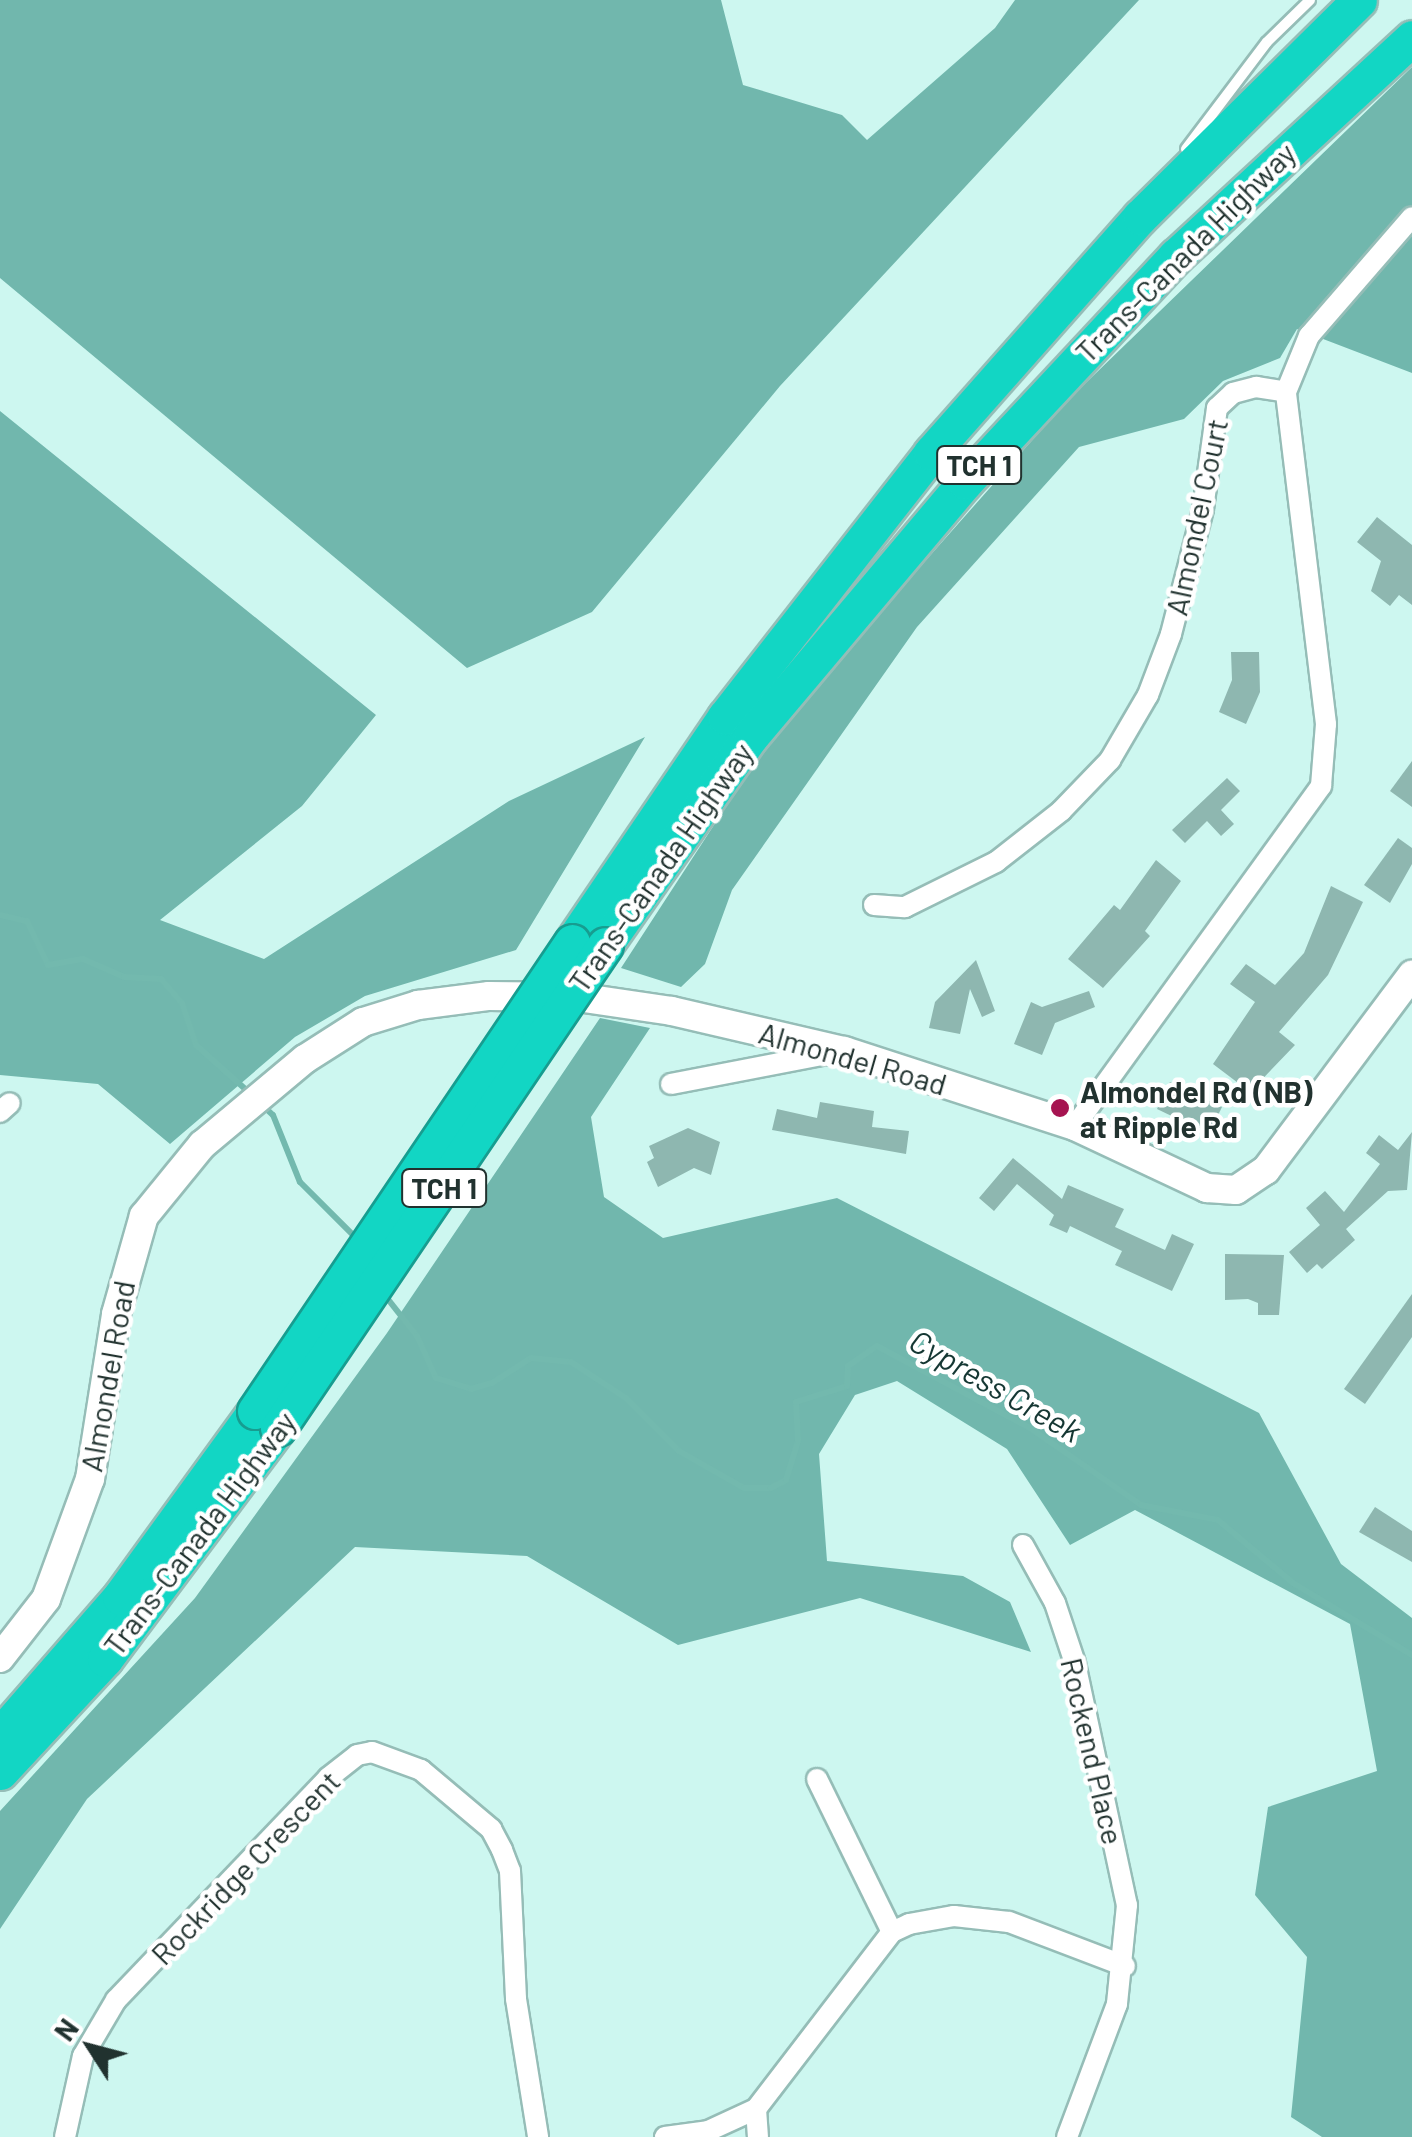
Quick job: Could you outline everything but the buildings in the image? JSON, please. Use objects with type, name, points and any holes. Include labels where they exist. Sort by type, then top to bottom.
[{"type":"highway","name":"Trans-Canada Highway","points":[[588,943],[676,786],[824,585],[1092,270],[1358,0]]},
{"type":"highway","name":"Trans-Canada Highway","points":[[0,1772],[130,1629],[588,943],[751,736],[964,482],[1176,256],[1412,38]]},
{"type":"highway","name":"Trans-Canada Highway","points":[[0,1735],[266,1420]]},
{"type":"street","points":[[1075,1126],[1321,786],[1326,724],[1286,392],[1308,336],[1412,217]]},
{"type":"street","name":"Almondel Court","points":[[874,906],[905,907],[996,862],[1061,811],[1110,760],[1148,695],[1170,634],[1203,509],[1217,408],[1233,393],[1256,387],[1286,392]]},
{"type":"street","name":"Almondel Road","points":[[0,1658],[46,1599],[90,1479],[128,1258],[160,1192],[202,1145],[305,1058],[363,1022],[453,999],[578,996],[844,1051],[1075,1126],[1207,1188],[1236,1190],[1266,1170],[1412,975]]},
{"type":"street","points":[[670,1084],[844,1051]]},
{"type":"street","name":"Rockend Place","points":[[1023,1545],[1055,1604],[1075,1663],[1123,1880],[1124,1966],[1067,2137]]},
{"type":"street","name":"Rockridge Crescent","points":[[64,2137],[83,2056],[116,2000],[328,1778],[358,1755],[372,1752],[406,1759],[421,1770],[491,1830],[502,1850],[510,1870],[516,1999],[538,2137]]},
{"type":"street","points":[[816,1779],[892,1932]]},
{"type":"street","points":[[665,2137],[708,2130],[756,2109],[892,1932],[928,1918],[978,1917],[1009,1922],[1124,1966]]},
{"type":"street","points":[[756,2109],[758,2137]]},
{"type":"lane","points":[[1092,270],[1267,42],[1310,0]]},
{"type":"green space","points":[[0,0],[721,0],[743,85],[842,115],[867,140],[995,28],[1015,0],[1139,0],[780,386],[592,612],[467,668],[0,278]]},
{"type":"green space","points":[[1412,67],[1412,373],[1297,329],[1280,358],[1223,381],[1184,419],[1079,447],[917,627],[732,890],[705,964],[681,987],[621,968],[753,765],[881,611],[1065,403]]},
{"type":"green space","points":[[0,411],[376,715],[302,806],[160,920],[264,959],[509,801],[645,737],[516,950],[365,996],[295,1037],[170,1144],[98,1084],[0,1075]]},
{"type":"green space","points":[[600,1018],[650,1028],[591,1117],[604,1197],[663,1238],[837,1198],[1259,1413],[1341,1564],[1412,1618],[1412,2137],[1322,2137],[1291,2117],[1307,1957],[1255,1895],[1268,1807],[1377,1771],[1350,1624],[1135,1510],[1070,1545],[1007,1449],[897,1381],[855,1395],[819,1454],[827,1561],[963,1576],[1010,1602],[1031,1652],[860,1598],[678,1645],[527,1556],[355,1547],[87,1799],[0,1929],[0,1811],[195,1598],[387,1333]]},
{"type":"waterway","name":"Cypress Creek","points":[[0,915],[27,921],[48,965],[83,959],[124,977],[161,979],[182,1003],[196,1045],[252,1095]]},
{"type":"waterway","name":"Cypress Creek","points":[[261,1104],[273,1115],[300,1182],[359,1241]]},
{"type":"waterway","name":"Cypress Creek","points":[[383,1293],[417,1336],[436,1378],[471,1389],[492,1383],[531,1358],[571,1362],[626,1398],[679,1451],[744,1488],[771,1488],[786,1480],[798,1441],[796,1402],[847,1386],[848,1366],[877,1346],[1030,1428],[1141,1505],[1218,1520],[1293,1583],[1412,1655]]},
{"type":"place","name":"Almondel Rd (NB) at Ripple Rd","points":[[1060,1108]]}]
